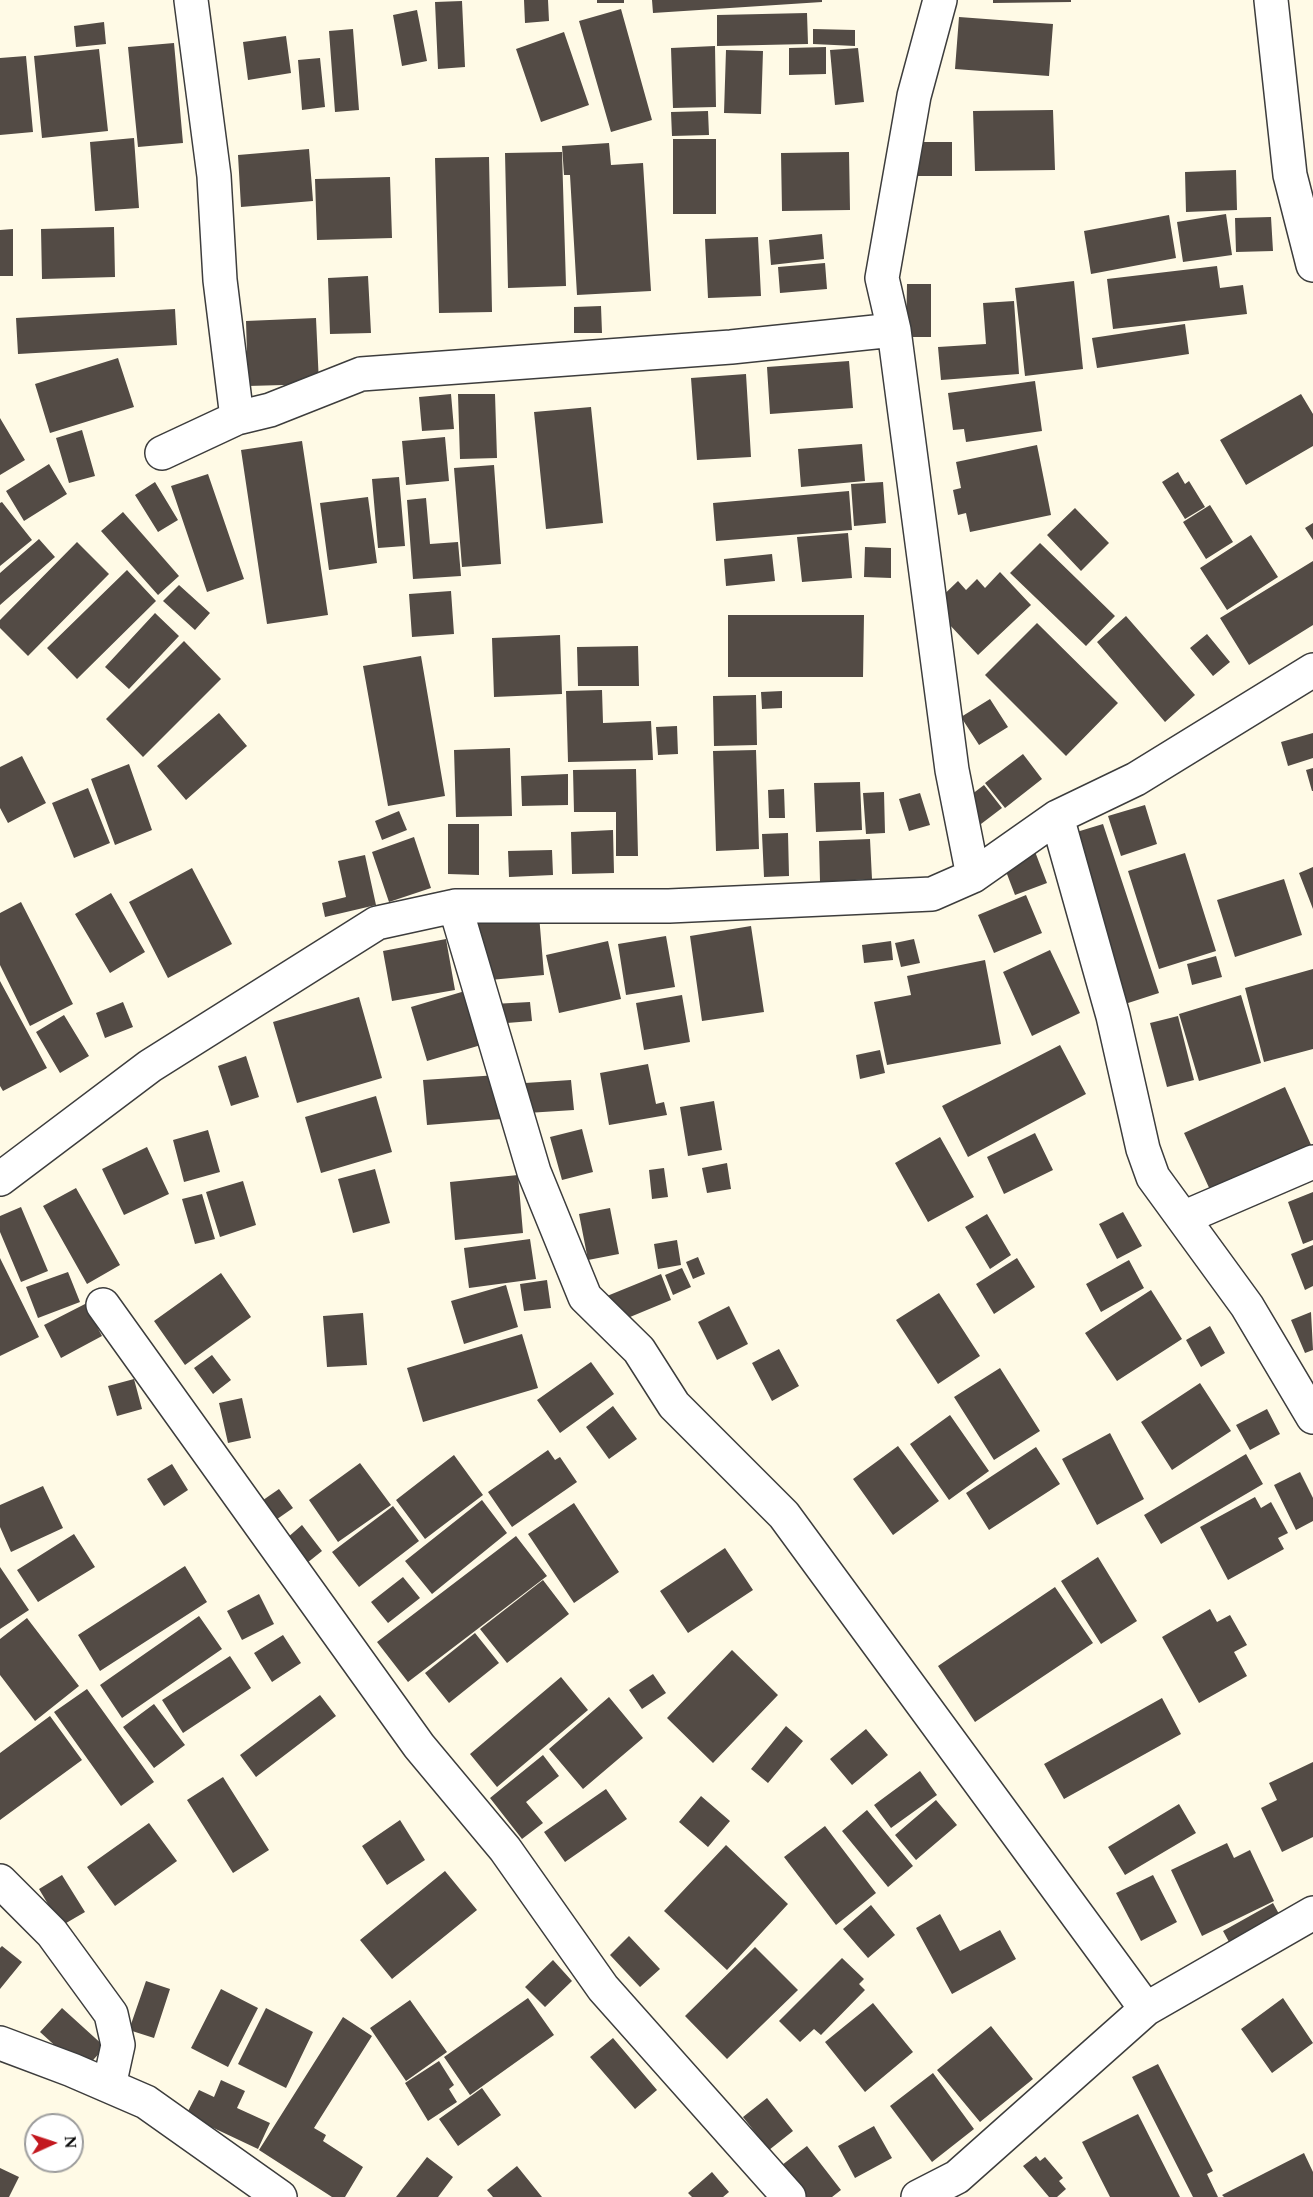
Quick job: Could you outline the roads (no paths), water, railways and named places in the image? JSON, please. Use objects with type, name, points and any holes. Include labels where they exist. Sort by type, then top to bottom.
[{"type":"street","points":[[191,0],[214,176],[220,280],[237,418]]},
{"type":"street","points":[[940,0],[914,96],[882,278],[894,330],[952,770],[973,876]]},
{"type":"street","points":[[1271,0],[1290,175],[1313,265]]},
{"type":"street","points":[[162,453],[237,418],[270,410],[361,374],[731,347],[894,330]]},
{"type":"street","points":[[0,1179],[150,1066],[377,923],[455,906],[669,906],[932,894],[973,876],[1057,817],[1136,779],[1313,670]]},
{"type":"street","points":[[1057,817],[1113,1016],[1132,1092],[1143,1149],[1153,1177],[1247,1306],[1313,1417]]},
{"type":"street","points":[[455,906],[534,1172],[585,1297],[639,1350],[675,1405],[784,1515],[1146,2009]]},
{"type":"street","points":[[1183,1218],[1313,1162]]},
{"type":"street","points":[[103,1305],[419,1746],[505,1849],[603,1988],[789,2197]]},
{"type":"street","points":[[0,1881],[52,1932],[111,2014],[118,2045],[110,2086]]},
{"type":"street","points":[[918,2197],[957,2177],[1146,2009],[1313,1914]]},
{"type":"street","points":[[0,2043],[146,2102],[280,2197]]}]
